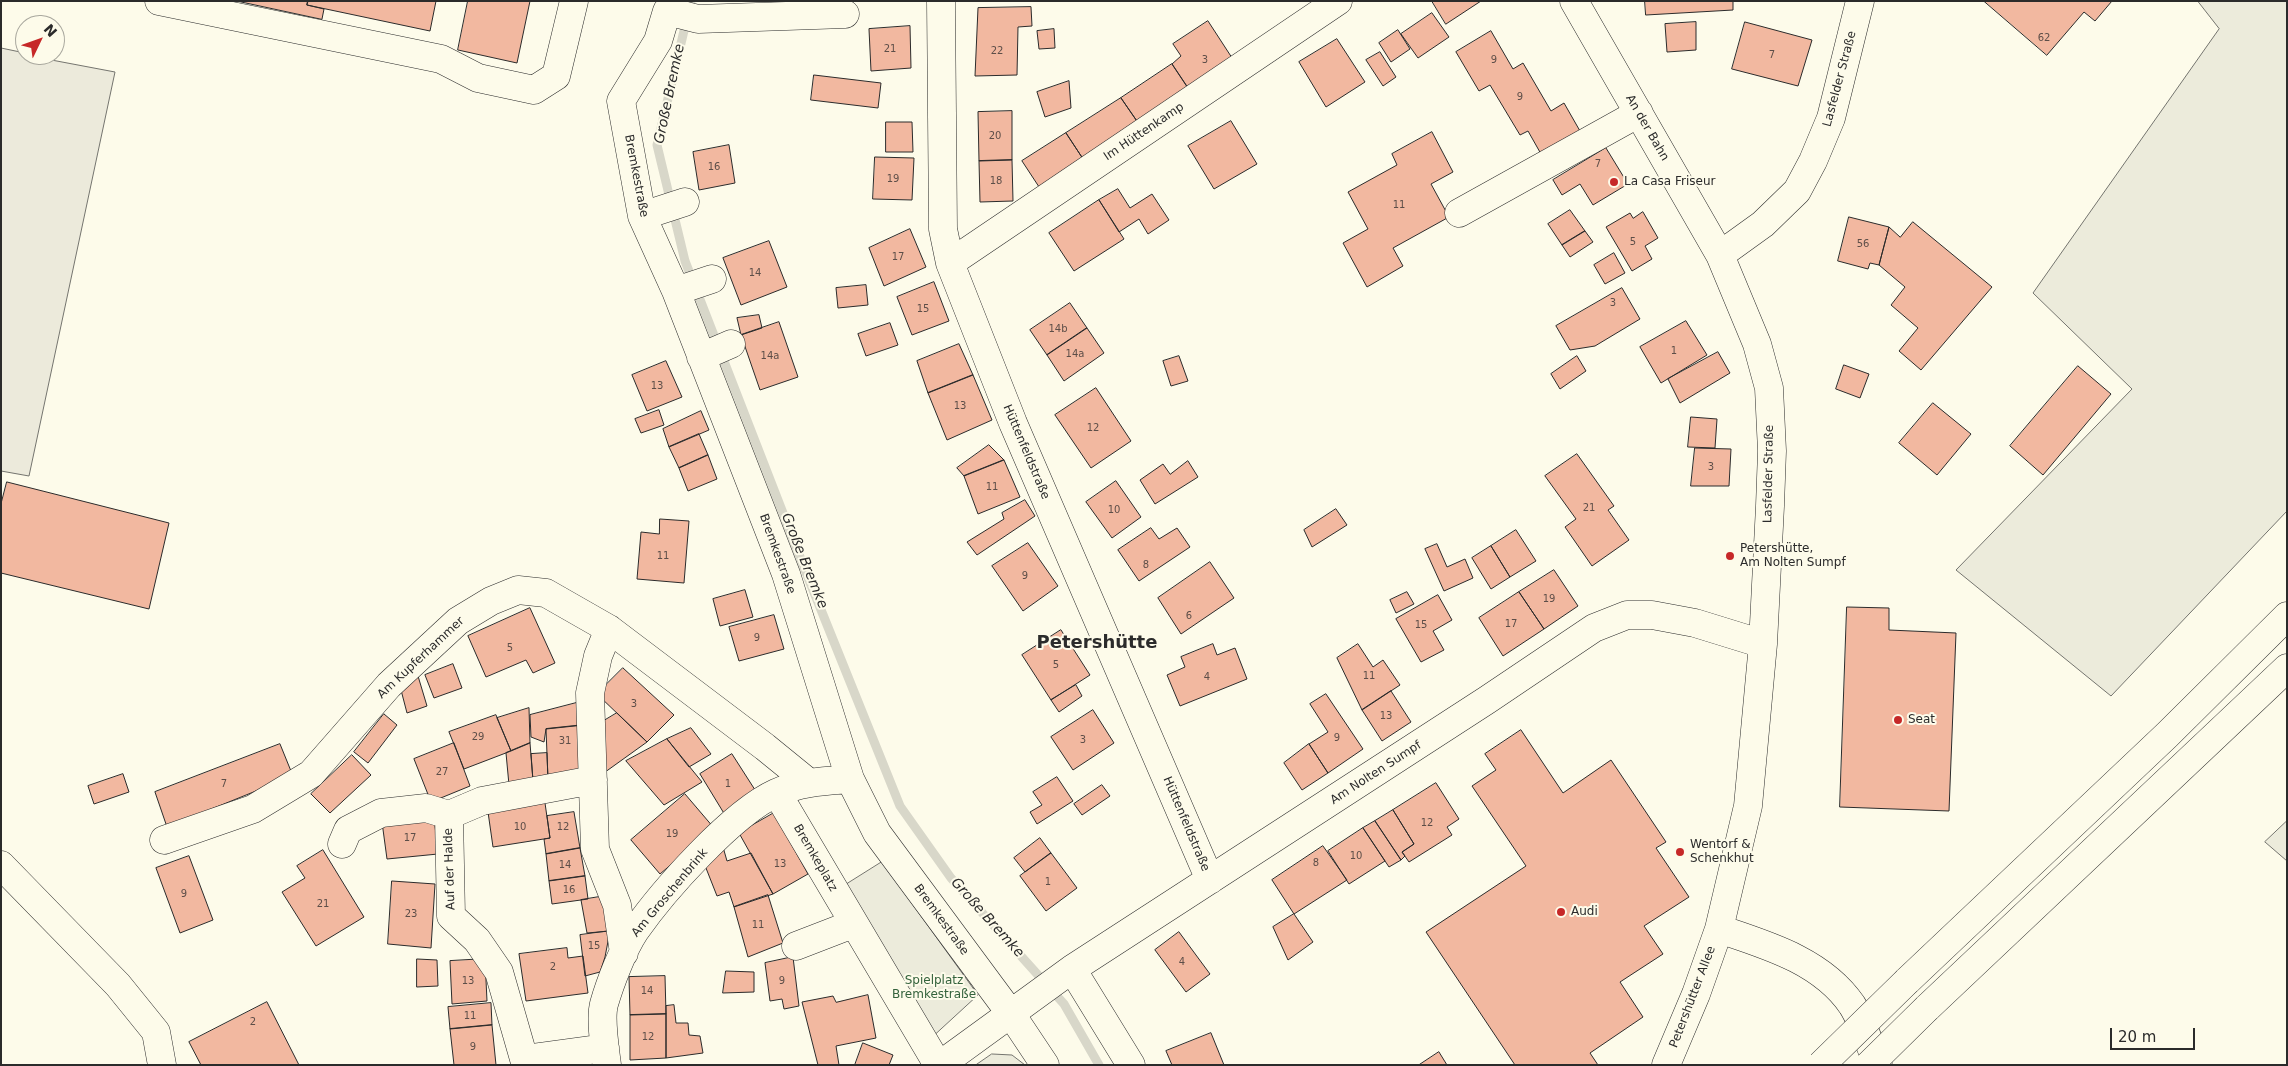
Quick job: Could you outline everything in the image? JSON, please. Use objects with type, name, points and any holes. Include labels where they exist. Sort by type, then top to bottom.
[{"type":"main road","points":[[159,1],[441,59],[478,78],[534,90],[556,76],[574,1]]},
{"type":"main road","name":"Hüttenfeldstraße","points":[[941,1],[943,229],[950,263],[1014,423],[1210,880]]},
{"type":"main road","name":"Im Hüttenkamp","points":[[950,263],[1338,1]]},
{"type":"main road","name":"An der Bahn","points":[[1574,1],[1720,254]]},
{"type":"main road","name":"Lasfelder Straße","points":[[1719,929],[1748,806],[1763,644],[1772,451],[1769,388],[1757,344],[1720,254],[1742,241],[1763,224],[1796,191],[1813,161],[1831,118],[1860,1]]},
{"type":"main road","name":"Bremkestraße","points":[[844,14],[698,19],[667,11],[658,41],[621,101],[651,213],[692,286],[716,351],[850,779],[877,833],[1011,1014],[1045,1065]]},
{"type":"main road","points":[[1459,213],[1639,114]]},
{"type":"main road","points":[[651,213],[685,202]]},
{"type":"main road","name":"Am Kupferhammer","points":[[164,840],[253,809],[311,774],[389,685],[458,621],[491,601],[518,590],[546,593],[609,629],[765,747],[808,782]]},
{"type":"main road","name":"Am Nolten Sumpf","points":[[1011,1014],[1066,974],[1594,628],[1627,615],[1652,615],[1695,623],[1763,644]]},
{"type":"main road","points":[[1821,1065],[2160,742],[2287,616]]},
{"type":"main road","points":[[609,629],[598,656],[590,694],[595,849],[617,905],[624,953]]},
{"type":"main road","points":[[1869,1065],[2287,668]]},
{"type":"main road","name":"Am Groschenbrink","points":[[606,1056],[603,1006],[624,953],[634,932],[691,864],[731,825],[777,793],[808,782],[850,779]]},
{"type":"main road","name":"Auf der Halde","points":[[593,780],[482,802],[449,815],[451,916],[477,940],[499,972],[524,1059],[606,1056]]},
{"type":"main road","name":"Bremkeplatz","points":[[777,793],[853,924],[939,1065],[1011,1014]]},
{"type":"main road","points":[[342,844],[348,830],[381,813],[426,808],[449,815]]},
{"type":"main road","points":[[1,865],[118,985],[151,1025],[156,1032],[162,1065]]},
{"type":"main road","points":[[796,946],[853,924]]},
{"type":"main road","points":[[1719,929],[1803,962],[1834,983],[1852,1006],[1878,1065]]},
{"type":"main road","name":"Petershütter Allee","points":[[1666,1065],[1696,994],[1719,929]]},
{"type":"main road","points":[[1066,974],[1131,1065]]},
{"type":"green space","points":[[2198,1],[2287,1],[2287,511],[2111,696],[1956,570],[2132,389],[2033,293],[2219,29]]},
{"type":"green space","points":[[2287,821],[2287,861],[2265,842]]},
{"type":"green space","name":"Spielplatz Bremkestraße","points":[[882,862],[978,995],[929,1040],[839,889]]},
{"type":"green space","points":[[992,1054],[1012,1055],[1025,1065],[976,1065]]},
{"type":"shaded area","points":[[1,48],[15,51],[15,65],[65,65],[65,63],[115,72],[29,476],[1,471]]},
{"type":"building","points":[[237,1],[308,1],[307,5],[324,9],[322,19]]},
{"type":"building","points":[[308,1],[436,1],[430,31],[307,5]]},
{"type":"building","points":[[468,1],[530,1],[517,63],[458,50]]},
{"type":"building","points":[[1432,1],[1481,1],[1446,24]]},
{"type":"building","points":[[1645,1],[1733,1],[1733,10],[1646,15]]},
{"type":"building","points":[[1984,1],[2112,1],[2095,21],[2084,12],[2047,55]]},
{"type":"building","points":[[1031,7],[1032,26],[1018,27],[1017,75],[975,76],[978,8]]},
{"type":"building","points":[[1432,13],[1449,37],[1418,58],[1401,34]]},
{"type":"building","points":[[1208,21],[1236,64],[1192,94],[1172,64],[1181,56],[1173,44]]},
{"type":"building","points":[[1696,22],[1696,50],[1667,52],[1665,24]]},
{"type":"building","points":[[1745,22],[1812,40],[1798,86],[1732,69]]},
{"type":"building","points":[[910,26],[911,68],[871,71],[869,29]]},
{"type":"building","points":[[1054,29],[1055,48],[1039,49],[1037,31]]},
{"type":"building","points":[[1398,30],[1410,49],[1391,62],[1379,43]]},
{"type":"building","points":[[1491,31],[1513,69],[1523,63],[1551,111],[1564,103],[1580,131],[1541,154],[1528,131],[1520,135],[1490,85],[1479,91],[1456,52]]},
{"type":"building","points":[[1337,39],[1365,82],[1326,107],[1299,62]]},
{"type":"building","points":[[1380,52],[1396,77],[1383,86],[1366,60]]},
{"type":"building","points":[[1172,64],[1192,94],[1141,127],[1121,98]]},
{"type":"building","points":[[814,75],[881,83],[878,108],[811,100]]},
{"type":"building","points":[[1069,81],[1071,108],[1045,117],[1037,92]]},
{"type":"building","points":[[1121,98],[1141,127],[1089,168],[1066,133]]},
{"type":"building","points":[[1012,111],[1012,160],[979,161],[978,112]]},
{"type":"building","points":[[1231,121],[1257,164],[1214,189],[1188,146]]},
{"type":"building","points":[[886,122],[912,122],[913,152],[886,152]]},
{"type":"building","points":[[1432,132],[1453,172],[1431,184],[1449,217],[1393,248],[1403,266],[1367,287],[1343,243],[1368,229],[1348,192],[1397,165],[1392,154]]},
{"type":"building","points":[[1066,133],[1089,168],[1045,196],[1022,161]]},
{"type":"building","points":[[729,145],[735,183],[699,190],[693,152]]},
{"type":"building","points":[[1606,148],[1628,184],[1593,205],[1580,184],[1562,195],[1553,180]]},
{"type":"building","points":[[875,157],[914,158],[912,200],[873,199]]},
{"type":"building","points":[[1012,160],[1013,201],[980,202],[979,161]]},
{"type":"building","points":[[1118,189],[1130,208],[1152,194],[1169,220],[1148,234],[1139,219],[1119,232],[1099,200]]},
{"type":"building","points":[[1099,200],[1124,239],[1074,271],[1049,233]]},
{"type":"building","points":[[1570,210],[1585,231],[1562,245],[1548,224]]},
{"type":"building","points":[[1643,212],[1658,238],[1645,246],[1652,259],[1632,271],[1606,227],[1630,213],[1633,218]]},
{"type":"building","points":[[1849,217],[1889,227],[1879,265],[1870,263],[1868,269],[1838,261]]},
{"type":"building","points":[[1913,222],[1992,287],[1921,370],[1899,351],[1918,328],[1891,305],[1905,287],[1879,265],[1889,227],[1900,237]]},
{"type":"building","points":[[910,229],[926,267],[884,286],[869,248]]},
{"type":"building","points":[[1585,231],[1593,242],[1570,257],[1562,245]]},
{"type":"building","points":[[769,241],[787,287],[741,305],[723,258]]},
{"type":"building","points":[[1614,253],[1625,273],[1605,284],[1594,265]]},
{"type":"building","points":[[934,282],[949,321],[912,335],[897,297]]},
{"type":"building","points":[[866,285],[868,305],[838,308],[836,288]]},
{"type":"building","points":[[1622,288],[1640,319],[1595,346],[1570,350],[1556,326]]},
{"type":"building","points":[[1070,303],[1087,328],[1047,355],[1030,330]]},
{"type":"building","points":[[759,315],[762,328],[741,335],[737,318]]},
{"type":"building","points":[[1686,321],[1707,355],[1661,383],[1640,347]]},
{"type":"building","points":[[779,322],[798,377],[760,390],[741,335]]},
{"type":"building","points":[[890,323],[898,345],[866,356],[858,334]]},
{"type":"building","points":[[1087,328],[1104,353],[1064,381],[1047,355]]},
{"type":"building","points":[[959,344],[973,375],[928,393],[917,361]]},
{"type":"building","points":[[1718,352],[1730,373],[1680,403],[1668,379]]},
{"type":"building","points":[[1179,356],[1188,381],[1171,386],[1163,361]]},
{"type":"building","points":[[1577,356],[1586,371],[1560,389],[1551,374]]},
{"type":"building","points":[[666,361],[682,397],[647,411],[632,375]]},
{"type":"building","points":[[1844,365],[1869,374],[1860,398],[1836,389]]},
{"type":"building","points":[[2078,366],[2111,394],[2043,475],[2010,446]]},
{"type":"building","points":[[973,375],[992,420],[947,440],[928,393]]},
{"type":"building","points":[[1096,388],[1131,441],[1091,468],[1055,415]]},
{"type":"building","points":[[1933,403],[1971,434],[1937,475],[1899,443]]},
{"type":"building","points":[[659,410],[664,425],[641,433],[635,419]]},
{"type":"building","points":[[701,411],[709,430],[669,447],[663,429]]},
{"type":"building","points":[[1691,417],[1717,419],[1715,448],[1688,447]]},
{"type":"building","points":[[699,434],[708,455],[679,468],[669,447]]},
{"type":"building","points":[[989,445],[1004,460],[964,476],[957,468]]},
{"type":"building","points":[[1695,448],[1731,449],[1729,486],[1691,486]]},
{"type":"building","points":[[1577,454],[1614,506],[1608,510],[1629,540],[1592,566],[1565,527],[1576,519],[1545,476]]},
{"type":"building","points":[[708,455],[717,479],[688,491],[679,468]]},
{"type":"building","points":[[1004,460],[1020,497],[978,514],[964,476]]},
{"type":"building","points":[[1188,461],[1198,477],[1155,504],[1140,480],[1163,464],[1170,474]]},
{"type":"building","points":[[1116,481],[1141,517],[1112,538],[1086,502]]},
{"type":"building","points":[[7,482],[169,523],[149,609],[1,573],[1,504]]},
{"type":"building","points":[[1025,500],[1035,516],[977,555],[967,542],[1004,519],[1002,513]]},
{"type":"building","points":[[1336,509],[1347,525],[1312,547],[1304,530]]},
{"type":"building","points":[[660,519],[689,521],[684,583],[637,579],[641,532],[659,534]]},
{"type":"building","points":[[1151,528],[1159,539],[1177,528],[1190,547],[1139,581],[1118,550]]},
{"type":"building","points":[[1516,530],[1536,561],[1510,577],[1491,546]]},
{"type":"building","points":[[1028,543],[1058,586],[1023,611],[992,566]]},
{"type":"building","points":[[1437,544],[1447,567],[1465,559],[1473,578],[1444,591],[1425,549]]},
{"type":"building","points":[[1491,546],[1510,577],[1491,589],[1472,558]]},
{"type":"building","points":[[1210,562],[1234,598],[1181,634],[1158,598]]},
{"type":"building","points":[[1554,570],[1578,606],[1544,629],[1519,592]]},
{"type":"building","points":[[745,590],[753,617],[720,626],[713,599]]},
{"type":"building","points":[[1407,592],[1414,604],[1396,613],[1390,600]]},
{"type":"building","points":[[1519,592],[1544,629],[1503,656],[1479,618]]},
{"type":"building","points":[[1438,595],[1452,620],[1433,631],[1444,650],[1421,662],[1396,619]]},
{"type":"building","name":"Seat","points":[[1847,607],[1889,608],[1889,630],[1956,633],[1949,811],[1840,807]]},
{"type":"building","points":[[530,608],[555,663],[533,673],[526,660],[486,677],[468,636]]},
{"type":"building","points":[[774,615],[784,649],[739,661],[729,627]]},
{"type":"building","points":[[1061,630],[1090,675],[1051,700],[1022,655]]},
{"type":"building","points":[[1213,644],[1217,655],[1235,648],[1247,679],[1180,706],[1167,675],[1185,667],[1181,657]]},
{"type":"building","points":[[1358,644],[1373,667],[1383,660],[1400,685],[1362,710],[1337,658]]},
{"type":"building","points":[[453,664],[462,688],[434,698],[425,675]]},
{"type":"building","points":[[623,668],[674,715],[647,742],[597,694]]},
{"type":"building","points":[[418,676],[427,706],[407,713],[401,690]]},
{"type":"building","points":[[1076,685],[1082,696],[1059,712],[1051,700]]},
{"type":"building","points":[[1391,691],[1411,722],[1382,741],[1362,710]]},
{"type":"building","points":[[1326,694],[1363,749],[1328,773],[1309,744],[1328,732],[1310,704]]},
{"type":"building","points":[[580,702],[584,725],[546,729],[544,742],[531,737],[530,715]]},
{"type":"building","points":[[529,708],[530,743],[511,751],[497,718]]},
{"type":"building","points":[[1093,710],[1114,743],[1073,770],[1051,737]]},
{"type":"building","points":[[617,713],[647,742],[601,775],[597,725]]},
{"type":"building","points":[[384,714],[397,725],[368,763],[354,752]]},
{"type":"building","points":[[496,715],[511,751],[464,769],[449,732]]},
{"type":"building","points":[[584,725],[584,774],[548,780],[546,729]]},
{"type":"building","points":[[691,728],[711,754],[689,767],[667,739]]},
{"type":"building","name":"Audi","points":[[1521,730],[1563,793],[1611,760],[1666,842],[1656,848],[1689,897],[1644,926],[1663,954],[1620,982],[1643,1017],[1590,1053],[1598,1065],[1515,1065],[1426,932],[1526,866],[1472,786],[1496,770],[1485,754]]},
{"type":"building","points":[[667,739],[702,782],[664,805],[626,761]]},
{"type":"building","points":[[454,743],[470,786],[431,802],[414,759]]},
{"type":"building","points":[[530,743],[533,781],[509,785],[506,753]]},
{"type":"building","points":[[280,744],[293,776],[167,827],[155,792]]},
{"type":"building","points":[[1309,744],[1328,773],[1302,790],[1284,763]]},
{"type":"building","points":[[547,753],[548,780],[533,781],[531,754]]},
{"type":"building","points":[[732,754],[757,793],[725,815],[700,774]]},
{"type":"building","points":[[352,755],[371,775],[330,813],[311,794]]},
{"type":"building","points":[[123,774],[129,792],[94,804],[88,786]]},
{"type":"building","points":[[1057,777],[1073,801],[1037,824],[1030,812],[1042,805],[1033,792]]},
{"type":"building","points":[[1436,783],[1459,819],[1447,827],[1452,835],[1409,862],[1402,852],[1414,844],[1393,810]]},
{"type":"building","points":[[1102,785],[1110,796],[1082,815],[1074,804]]},
{"type":"building","points":[[685,794],[714,828],[660,874],[631,840]]},
{"type":"building","points":[[544,796],[550,838],[493,847],[487,805]]},
{"type":"building","points":[[1393,810],[1414,844],[1402,852],[1405,856],[1401,860],[1375,821]]},
{"type":"building","points":[[574,812],[580,848],[546,854],[544,839],[550,838],[547,816]]},
{"type":"building","points":[[774,813],[808,874],[773,894],[739,833]]},
{"type":"building","points":[[434,816],[438,854],[387,859],[382,822]]},
{"type":"building","points":[[1375,821],[1401,860],[1389,867],[1363,828]]},
{"type":"building","points":[[1363,828],[1385,861],[1349,884],[1328,851]]},
{"type":"building","points":[[1040,838],[1051,853],[1025,872],[1014,858]]},
{"type":"building","points":[[1323,846],[1347,880],[1294,914],[1272,880]]},
{"type":"building","points":[[723,847],[727,861],[751,853],[773,894],[734,907],[729,892],[717,896],[704,863]]},
{"type":"building","points":[[580,848],[585,876],[549,881],[546,854]]},
{"type":"building","points":[[323,850],[364,917],[316,946],[282,892],[305,878],[297,866]]},
{"type":"building","points":[[1051,853],[1077,888],[1046,911],[1020,876]]},
{"type":"building","points":[[189,856],[213,920],[180,933],[156,868]]},
{"type":"building","points":[[585,876],[588,899],[552,904],[549,881]]},
{"type":"building","points":[[392,881],[435,884],[431,948],[388,944]]},
{"type":"building","points":[[768,895],[783,943],[748,957],[734,907]]},
{"type":"building","points":[[605,896],[610,931],[587,933],[581,900]]},
{"type":"building","points":[[1294,914],[1313,942],[1288,960],[1273,927]]},
{"type":"building","points":[[610,931],[600,972],[585,976],[580,935]]},
{"type":"building","points":[[1179,932],[1210,974],[1186,992],[1155,950]]},
{"type":"building","points":[[567,948],[568,958],[583,956],[588,993],[526,1001],[519,954]]},
{"type":"building","points":[[793,957],[799,1006],[784,1009],[782,999],[770,1001],[765,963]]},
{"type":"building","points":[[417,959],[437,960],[438,986],[417,987]]},
{"type":"building","points":[[485,959],[487,1001],[452,1004],[450,961]]},
{"type":"building","points":[[726,971],[754,972],[754,992],[723,993]]},
{"type":"building","points":[[665,976],[666,1014],[630,1015],[629,977]]},
{"type":"building","points":[[868,995],[876,1038],[836,1046],[839,1065],[818,1065],[802,1002],[833,996],[836,1002]]},
{"type":"building","points":[[267,1002],[299,1065],[201,1065],[189,1042]]},
{"type":"building","points":[[491,1003],[492,1025],[450,1029],[448,1007]]},
{"type":"building","points":[[674,1005],[676,1023],[688,1023],[689,1035],[700,1036],[703,1053],[666,1058],[666,1006]]},
{"type":"building","points":[[666,1014],[666,1058],[630,1060],[630,1015]]},
{"type":"building","points":[[492,1025],[496,1065],[454,1065],[450,1029]]},
{"type":"building","points":[[1211,1033],[1224,1065],[1172,1065],[1166,1051]]},
{"type":"building","points":[[863,1043],[893,1055],[889,1065],[855,1065]]},
{"type":"building","points":[[1439,1052],[1447,1065],[1419,1065]]},
{"type":"waterway","name":"Große Bremke","points":[[691,1],[657,145],[685,261],[809,580],[900,806],[951,878],[1064,1004],[1099,1065]]},
{"type":"place","name":"La Casa Friseur","points":[[1614,182]]},
{"type":"place","name":"Petershütte, Am Nolten Sumpf","points":[[1730,556]]},
{"type":"place","name":"Seat","points":[[1898,720]]},
{"type":"place","name":"Wentorf & Schenkhut","points":[[1680,852]]},
{"type":"place","name":"Audi","points":[[1561,912]]},
{"type":"district","name":"Petershütte","points":[[1097,643]]}]
